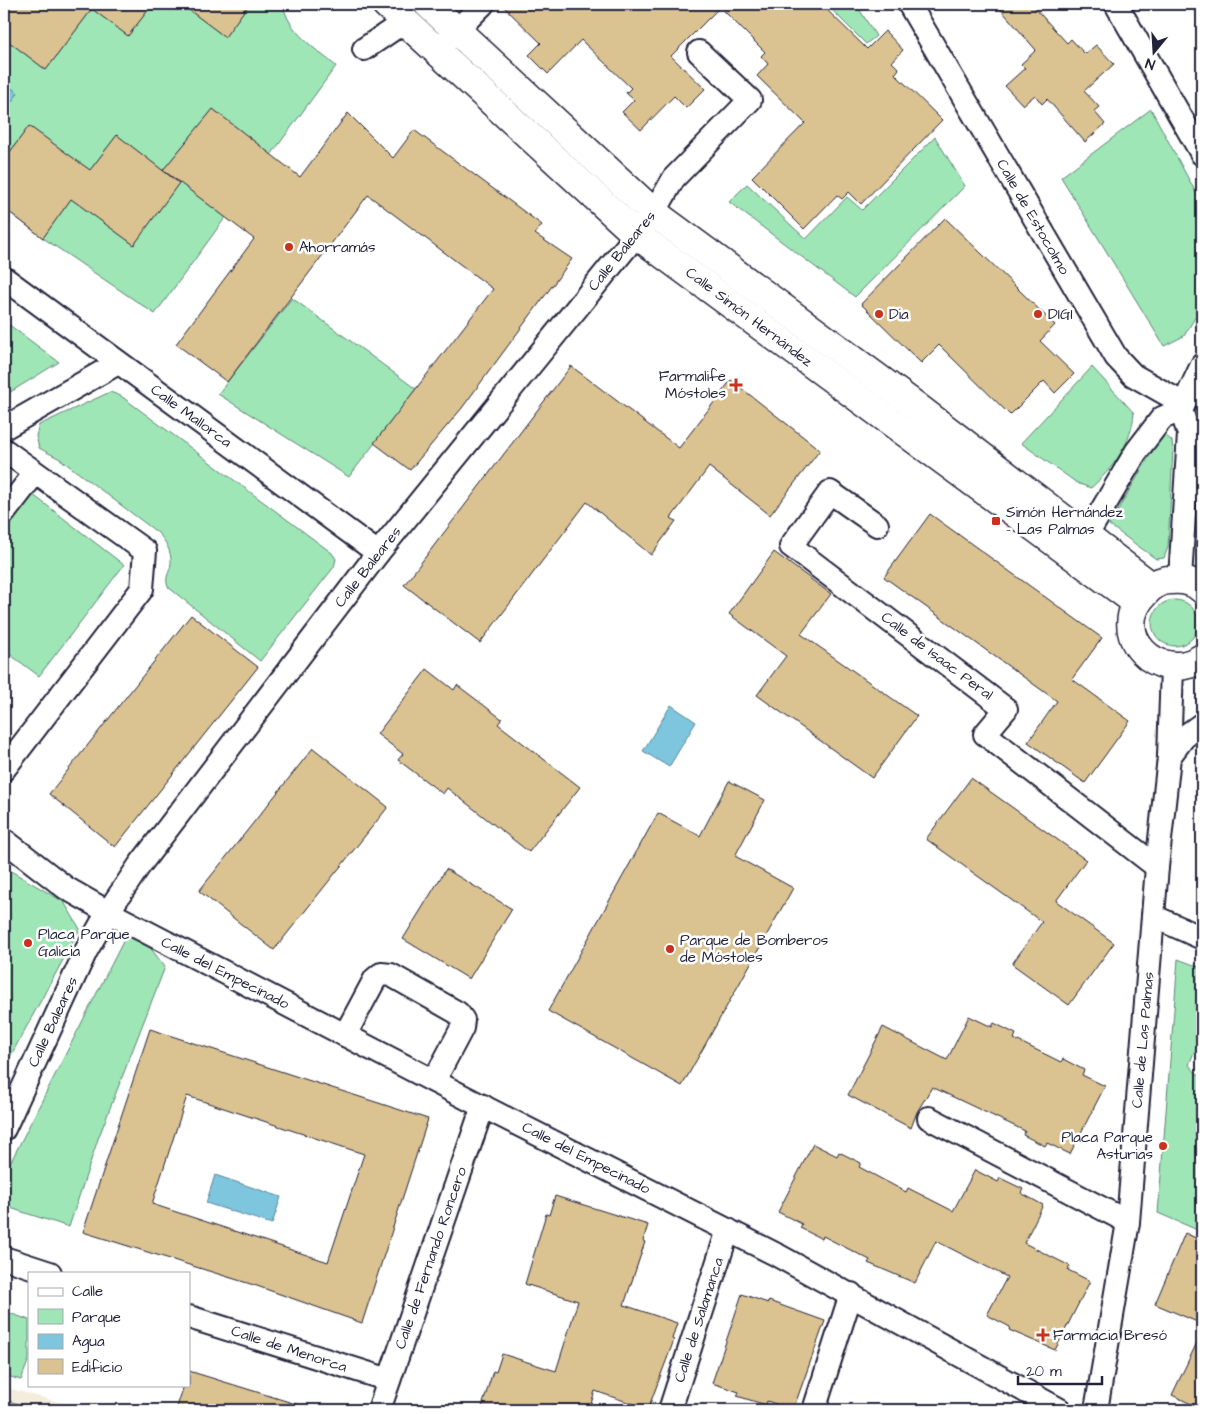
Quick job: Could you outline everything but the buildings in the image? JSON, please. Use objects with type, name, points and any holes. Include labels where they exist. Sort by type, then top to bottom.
[{"type":"street","points":[[410,28],[456,31],[483,4]]},
{"type":"street","name":"Calle de Estocolmo","points":[[909,4],[1116,357],[1133,375],[1182,407]]},
{"type":"street","points":[[1116,4],[1202,154]]},
{"type":"street","points":[[364,49],[410,28],[436,6]]},
{"type":"street","name":"Calle Simón Hernández","points":[[436,6],[456,31],[654,213],[1087,535],[1144,594]]},
{"type":"street","name":"Calle Simón Hernández","points":[[410,28],[637,235],[1144,594]]},
{"type":"street","name":"Calle Baleares","points":[[4,1129],[86,951],[108,912],[139,866],[378,553],[637,235],[654,213],[674,178],[750,100],[699,52]]},
{"type":"street","name":"Calle Mallorca","points":[[4,278],[378,553]]},
{"type":"street","points":[[4,428],[118,363]]},
{"type":"street","points":[[1087,535],[1136,452],[1162,418],[1182,407],[1202,365]]},
{"type":"street","points":[[1182,407],[1188,434],[1191,584],[1165,580],[1144,594],[1131,617],[1132,633],[1139,648],[1154,662],[1172,667],[1192,664],[1202,658]]},
{"type":"street","points":[[4,450],[145,551],[142,589],[4,770]]},
{"type":"street","points":[[4,513],[35,473]]},
{"type":"street","name":"Calle de Isaac Peral","points":[[876,525],[830,492],[791,546],[1006,709],[985,734],[1157,866]]},
{"type":"street","name":"Calle de Las Palmas","points":[[1096,1410],[1128,1222],[1157,866],[1169,757],[1172,667]]},
{"type":"street","points":[[1169,757],[1184,737],[1202,724]]},
{"type":"street","name":"Calle del Empecinado","points":[[4,840],[66,888],[108,912],[434,1082],[851,1294],[1060,1410]]},
{"type":"street","points":[[1153,916],[1202,938]]},
{"type":"street","points":[[345,1035],[375,980],[381,974],[391,975],[458,1013],[463,1020],[462,1028],[434,1082]]},
{"type":"street","name":"Calle de Fernando Roncero","points":[[380,1410],[483,1106]]},
{"type":"street","points":[[929,1118],[1128,1222]]},
{"type":"street","name":"Calle de Salamanca","points":[[670,1410],[728,1230]]},
{"type":"street","points":[[4,1258],[47,1272]]},
{"type":"street","points":[[814,1410],[851,1294]]},
{"type":"street","name":"Calle de Menorca","points":[[190,1317],[389,1380]]},
{"type":"shaded area","points":[[4,1387],[87,1410],[4,1410]]},
{"type":"green space","points":[[4,4],[283,4],[286,14],[297,31],[336,66],[155,314],[43,238],[4,208]]},
{"type":"green space","points":[[826,4],[856,4],[876,36],[866,44]]},
{"type":"green space","points":[[1151,109],[1202,204],[1202,306],[1184,336],[1164,346],[1061,177]]},
{"type":"green space","points":[[935,137],[965,186],[855,297],[729,202],[747,184],[806,239],[847,197],[862,210]]},
{"type":"green space","points":[[292,298],[416,389],[349,477],[218,394]]},
{"type":"green space","points":[[4,321],[59,362],[4,396]]},
{"type":"green space","points":[[1092,367],[1134,413],[1130,435],[1120,454],[1107,472],[1091,488],[1077,483],[1021,443]]},
{"type":"green space","points":[[110,392],[121,396],[332,553],[336,559],[334,567],[260,661],[168,587],[167,578],[171,563],[170,555],[158,533],[60,459],[39,448],[36,436],[39,425]]},
{"type":"green space","points":[[1163,433],[1172,441],[1173,450],[1168,547],[1164,558],[1156,559],[1109,525]]},
{"type":"green space","points":[[23,487],[124,565],[39,676],[4,650],[4,513]]},
{"type":"green space","points":[[1175,600],[1188,604],[1194,610],[1198,623],[1194,636],[1188,642],[1175,646],[1162,642],[1156,636],[1152,623],[1156,610],[1162,604]]},
{"type":"green space","points":[[4,867],[64,902],[80,929],[4,1068]]},
{"type":"green space","points":[[132,924],[165,967],[98,1139],[69,1227],[4,1206],[4,1175]]},
{"type":"green space","points":[[1178,959],[1202,968],[1202,1032],[1189,1065],[1197,1074],[1202,1076],[1202,1232],[1158,1213]]},
{"type":"green space","points":[[4,1311],[28,1320],[28,1362],[21,1380],[4,1375]]},
{"type":"green space","points":[[4,1400],[42,1410],[4,1410]]},
{"type":"water","points":[[4,82],[18,93],[4,113]]},
{"type":"water","points":[[671,705],[696,722],[669,767],[643,751]]},
{"type":"water","points":[[215,1175],[281,1197],[272,1224],[206,1203]]},
{"type":"place","name":"Ahorramás","points":[[289,247]]},
{"type":"place","name":"Dia","points":[[879,314]]},
{"type":"place","name":"DIGI","points":[[1038,314]]},
{"type":"place","name":"Farmalife Móstoles","points":[[736,385]]},
{"type":"place","name":"Simón Hernández - Las Palmas","points":[[996,521]]},
{"type":"place","name":"Placa Parque Galicia","points":[[28,943]]},
{"type":"place","name":"Parque de Bomberos de Móstoles","points":[[670,949]]},
{"type":"place","name":"Placa Parque Asturias","points":[[1163,1146]]},
{"type":"place","name":"Farmacia Bresó","points":[[1043,1335]]}]
